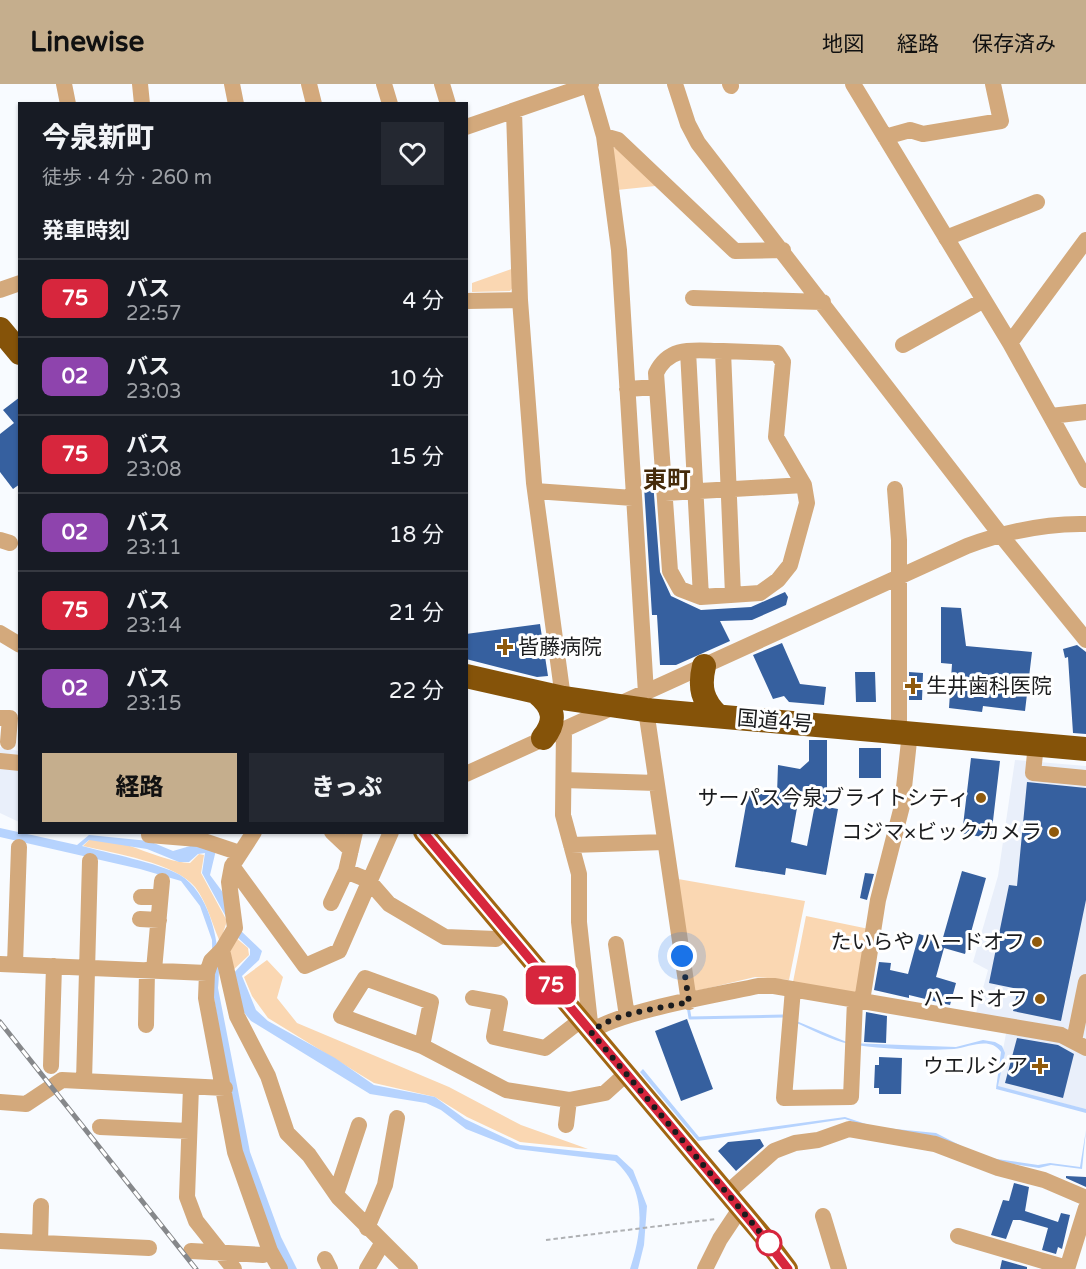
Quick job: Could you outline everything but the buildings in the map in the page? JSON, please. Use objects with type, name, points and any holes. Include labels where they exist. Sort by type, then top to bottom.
[{"type":"highway","points":[[0,329],[18,351]]},
{"type":"highway","points":[[704,666],[700,681],[702,694],[709,708],[718,716]]},
{"type":"highway","name":"国道4号","points":[[468,676],[537,693],[613,706],[646,701],[718,716],[1086,749]]},
{"type":"highway","points":[[537,693],[551,709],[553,734]]},
{"type":"main road","points":[[425,834],[727,1193],[737,1213],[788,1269]]},
{"type":"street","points":[[64,84],[68,102]]},
{"type":"street","points":[[140,84],[142,102]]},
{"type":"street","points":[[232,84],[236,102]]},
{"type":"street","points":[[309,84],[314,102]]},
{"type":"street","points":[[384,84],[389,102]]},
{"type":"street","points":[[442,84],[447,102]]},
{"type":"street","points":[[468,126],[514,111],[571,87],[590,84],[604,136],[619,250],[646,701],[689,1002]]},
{"type":"street","points":[[675,84],[688,124],[699,143],[1000,534],[1086,640]]},
{"type":"street","points":[[853,84],[1010,343],[1086,480]]},
{"type":"street","points":[[885,137],[910,130],[923,134],[1001,121],[993,84]]},
{"type":"street","points":[[514,111],[520,300],[535,491],[562,698]]},
{"type":"street","points":[[604,136],[618,140],[735,251],[783,250]]},
{"type":"street","points":[[946,238],[1037,201]]},
{"type":"street","points":[[1010,343],[1086,240]]},
{"type":"street","points":[[0,290],[18,284]]},
{"type":"street","points":[[693,298],[823,302]]},
{"type":"street","points":[[468,301],[520,300]]},
{"type":"street","points":[[903,345],[984,300]]},
{"type":"street","points":[[688,351],[701,597]]},
{"type":"street","points":[[688,351],[777,353],[783,362],[776,437],[804,485],[807,502],[790,565],[778,580],[760,593],[701,597],[680,590],[670,571],[656,373],[663,360],[677,352],[688,351]]},
{"type":"street","points":[[723,351],[733,595]]},
{"type":"street","points":[[627,389],[657,387]]},
{"type":"street","points":[[1051,416],[1086,412]]},
{"type":"street","points":[[665,494],[804,485]]},
{"type":"street","points":[[793,989],[783,1098],[851,1097],[859,1001],[878,900],[902,806],[904,732],[899,523],[895,489]]},
{"type":"street","points":[[535,491],[633,498]]},
{"type":"street","points":[[646,701],[704,666],[900,576],[1000,534],[1040,526],[1086,524]]},
{"type":"street","points":[[0,633],[18,644]]},
{"type":"street","points":[[468,773],[613,706]]},
{"type":"street","points":[[0,718],[10,718],[8,742]]},
{"type":"street","points":[[553,734],[564,780],[563,815],[579,874],[579,922],[586,1026]]},
{"type":"street","points":[[1036,744],[1034,773],[1086,778]]},
{"type":"street","points":[[0,761],[18,763]]},
{"type":"street","points":[[564,780],[657,783]]},
{"type":"street","points":[[254,834],[236,859],[229,882],[235,928],[222,950],[211,961],[207,972],[206,998],[225,1088],[235,1152],[270,1251],[280,1269]]},
{"type":"street","points":[[334,834],[351,850]]},
{"type":"street","points":[[331,903],[346,871],[355,834]]},
{"type":"street","points":[[149,835],[198,839],[236,859],[305,966],[339,951],[368,880],[390,834]]},
{"type":"street","points":[[571,844],[665,842]]},
{"type":"street","points":[[19,847],[7,964],[207,972]]},
{"type":"street","points":[[84,1081],[85,967],[90,861]]},
{"type":"street","points":[[346,871],[368,880],[389,904],[445,937],[496,939],[505,931]]},
{"type":"street","points":[[141,897],[161,889],[159,920],[150,970],[146,1025]]},
{"type":"street","points":[[140,919],[159,920]]},
{"type":"street","points":[[616,944],[627,1016]]},
{"type":"street","points":[[222,950],[237,1016],[268,1076],[287,1133],[309,1155],[336,1194],[410,1269]]},
{"type":"street","points":[[51,1066],[54,966]]},
{"type":"street","points":[[422,1046],[431,1002],[365,978],[341,1016],[422,1046],[506,1090],[569,1100],[605,1093],[626,1074]]},
{"type":"street","points":[[473,998],[500,1004],[494,1037],[545,1048],[586,1026],[598,1026],[627,1016],[758,986],[793,989],[1061,1035],[1080,1044],[1086,982]]},
{"type":"street","points":[[0,1102],[26,1104],[62,1080],[225,1088]]},
{"type":"street","points":[[191,1087],[187,1197],[196,1221],[234,1269]]},
{"type":"street","points":[[566,1125],[569,1100]]},
{"type":"street","points":[[367,1227],[386,1185],[397,1118]]},
{"type":"street","points":[[336,1194],[359,1125]]},
{"type":"street","points":[[100,1127],[189,1131]]},
{"type":"street","points":[[727,1193],[774,1151],[795,1143],[818,1140],[849,1129],[934,1144],[998,1168],[1044,1180],[1086,1198]]},
{"type":"street","points":[[40,1243],[41,1206]]},
{"type":"street","points":[[958,1236],[1067,1269],[1086,1208]]},
{"type":"street","points":[[705,1269],[737,1213]]},
{"type":"street","points":[[823,1216],[839,1269]]},
{"type":"street","points":[[0,1241],[149,1248]]},
{"type":"street","points":[[367,1269],[384,1242]]},
{"type":"street","points":[[191,1251],[263,1255],[270,1251]]},
{"type":"path","points":[[546,1239],[737,1213]]},
{"type":"shaded area","points":[[623,144],[665,185],[617,190],[612,148]]},
{"type":"shaded area","points":[[514,268],[515,285],[510,291],[472,292],[472,283]]},
{"type":"shaded area","points":[[0,747],[18,751],[18,822],[0,813]]},
{"type":"shaded area","points":[[1015,760],[1086,766],[1086,1109],[996,1087],[1008,1023],[975,1017],[988,970],[973,962],[998,876]]},
{"type":"shaded area","points":[[89,840],[115,842],[165,858],[190,863],[199,854],[204,855],[201,873],[227,921],[220,942],[203,899],[186,879],[159,865],[83,846]]},
{"type":"shaded area","points":[[678,879],[805,901],[789,980],[755,977],[692,992]]},
{"type":"shaded area","points":[[806,916],[869,929],[859,994],[793,982]]},
{"type":"shaded area","points":[[235,937],[248,948],[249,955],[230,973],[227,951]]},
{"type":"shaded area","points":[[267,960],[283,977],[277,998],[297,1023],[449,1087],[521,1125],[588,1149],[520,1142],[467,1117],[435,1097],[374,1083],[268,1018],[252,996],[244,977]]},
{"type":"water","points":[[0,828],[18,832],[18,834],[77,845],[89,835],[149,841],[173,851],[197,844],[216,850],[210,875],[227,898],[240,930],[262,951],[259,960],[242,976],[256,1010],[268,1021],[335,1058],[374,1085],[435,1097],[465,1119],[520,1145],[617,1155],[633,1170],[647,1206],[644,1245],[638,1269],[630,1269],[639,1226],[637,1198],[626,1172],[615,1161],[516,1149],[466,1129],[441,1110],[426,1103],[370,1094],[251,1021],[241,1009],[233,974],[250,955],[250,949],[237,937],[202,873],[205,853],[198,854],[189,862],[179,862],[147,849],[89,840],[82,846],[146,862],[180,875],[191,884],[208,910],[216,942],[218,988],[250,1152],[281,1237],[297,1269],[287,1269],[272,1240],[236,1135],[213,992],[212,940],[200,906],[181,881],[140,869],[0,837]]},
{"type":"water","points":[[794,1020],[849,1043],[956,1047],[983,1040],[995,1042],[1002,1046],[1005,1053],[998,1086],[1086,1109],[1086,1113],[996,1089],[1001,1052],[991,1044],[929,1050],[861,1046],[843,1042],[829,1038]]},
{"type":"water","points":[[643,1069],[699,1137],[845,1117],[875,1127],[936,1133],[983,1157],[1038,1165],[1050,1163],[1080,1167],[1086,1130],[1082,1169],[1051,1165],[1039,1168],[981,1159],[935,1136],[873,1129],[845,1119],[698,1141],[640,1072]]},
{"type":"waterway","points":[[688,1006],[690,1018],[784,1016]]},
{"type":"railway","points":[[0,1022],[196,1269]]},
{"type":"bus line","name":"75","points":[[425,834],[764,1237],[788,1269]]},
{"type":"place","name":"皆藤病院","points":[[505,647]]},
{"type":"place","name":"生井歯科医院","points":[[913,686]]},
{"type":"place","name":"サーパス今泉ブライトシティ","points":[[981,798]]},
{"type":"place","name":"コジマ×ビックカメラ","points":[[1054,832]]},
{"type":"place","name":"たいらや ハードオフ","points":[[1037,942]]},
{"type":"place","name":"ハードオフ","points":[[1040,999]]},
{"type":"place","name":"ウエルシア","points":[[1040,1066]]},
{"type":"district","name":"東町","points":[[667,480]]},
{"type":"route","points":[[682,956],[689,1002],[627,1016],[598,1026],[591,1032],[769,1243]]}]
